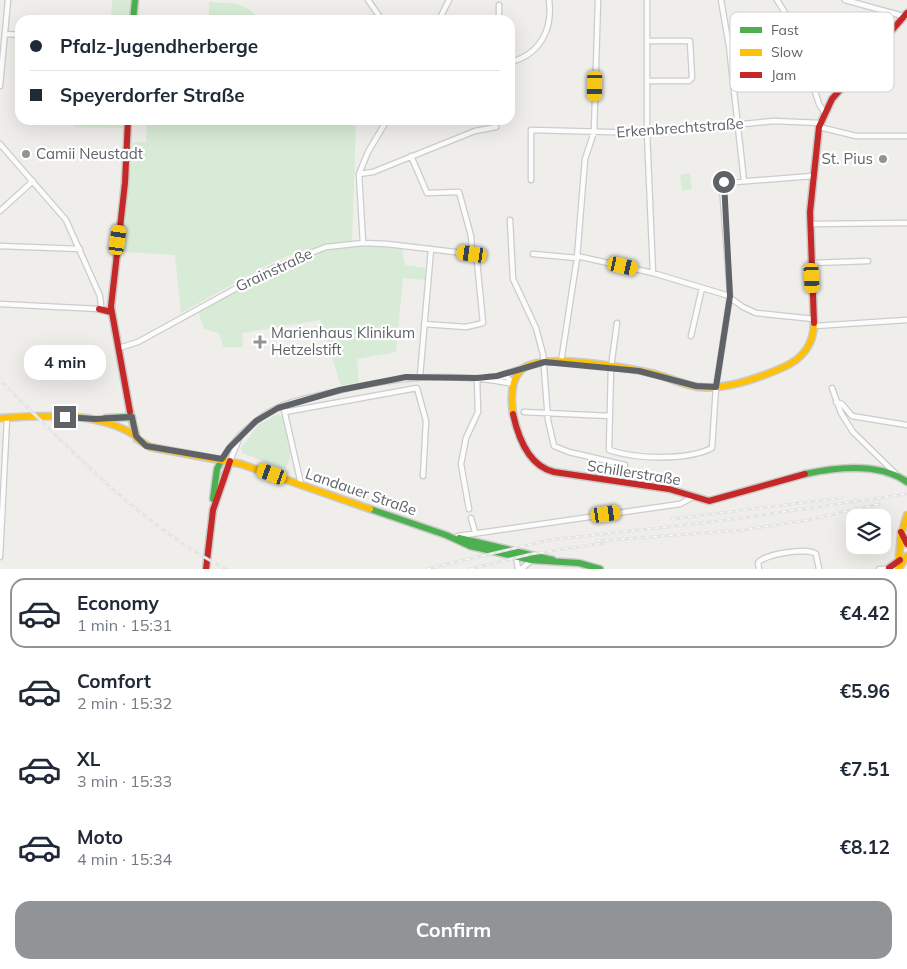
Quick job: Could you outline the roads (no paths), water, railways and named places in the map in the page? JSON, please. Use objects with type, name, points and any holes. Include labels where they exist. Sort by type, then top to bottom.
[{"type":"street","points":[[0,86],[8,0]]},
{"type":"street","points":[[134,15],[135,0]]},
{"type":"street","points":[[368,0],[378,15]]},
{"type":"street","points":[[442,15],[449,0]]},
{"type":"street","points":[[515,60],[528,55],[544,37],[550,19],[549,0]]},
{"type":"street","points":[[561,362],[577,257],[585,159],[594,132],[598,0]]},
{"type":"street","points":[[646,0],[647,132],[653,273]]},
{"type":"street","points":[[721,0],[730,66]]},
{"type":"street","points":[[777,0],[785,12]]},
{"type":"street","points":[[845,0],[894,12]]},
{"type":"street","points":[[499,5],[499,15]]},
{"type":"street","points":[[894,29],[906,15]]},
{"type":"street","points":[[5,34],[15,35]]},
{"type":"street","points":[[647,41],[690,41],[692,78],[689,81],[647,81]]},
{"type":"street","points":[[734,92],[744,180]]},
{"type":"street","points":[[815,92],[824,112]]},
{"type":"street","points":[[477,378],[497,376],[545,362],[561,362],[656,374],[696,386],[716,387],[791,364],[810,345],[814,322],[810,224],[813,176],[819,125],[824,112],[839,92]]},
{"type":"street","name":"Erkenbrechtstraße","points":[[531,180],[531,130],[647,132],[782,121],[819,125],[856,136],[907,136]]},
{"type":"street","points":[[128,125],[125,183],[111,309],[136,436]]},
{"type":"street","points":[[363,243],[359,174],[368,152],[384,125]]},
{"type":"street","points":[[359,174],[373,172],[475,131],[496,127]]},
{"type":"street","points":[[0,144],[66,220],[100,296],[99,309]]},
{"type":"street","points":[[411,156],[427,193],[459,192],[471,236],[472,254],[477,262],[483,323],[466,328],[424,324]]},
{"type":"street","points":[[617,323],[611,367],[609,450],[625,454],[651,456],[706,451],[712,448],[714,443],[716,387],[730,296],[722,185],[724,182],[744,180],[813,176]]},
{"type":"street","points":[[0,211],[33,181]]},
{"type":"street","points":[[510,220],[515,284],[536,328],[545,362],[548,414],[556,448],[625,465]]},
{"type":"street","points":[[810,224],[907,223]]},
{"type":"street","name":"Grainstraße","points":[[119,348],[138,342],[200,307],[297,257],[326,247],[363,243],[472,254]]},
{"type":"street","points":[[0,246],[80,248]]},
{"type":"street","points":[[420,376],[431,249]]},
{"type":"street","points":[[533,254],[577,257],[653,273],[730,296],[743,307],[756,313],[814,322],[907,320]]},
{"type":"street","points":[[812,263],[868,261]]},
{"type":"street","points":[[691,336],[702,288]]},
{"type":"street","points":[[100,296],[111,299]]},
{"type":"street","points":[[0,304],[111,309]]},
{"type":"street","points":[[514,384],[518,374],[526,367]]},
{"type":"street","points":[[206,569],[213,510],[214,482],[222,459],[262,417],[283,405],[380,382],[420,376],[477,378],[514,384]]},
{"type":"street","points":[[497,376],[509,378],[514,384]]},
{"type":"street","points":[[469,509],[461,464],[466,438],[478,414],[477,378]]},
{"type":"street","name":"Schillerstraße","points":[[514,384],[513,403],[518,432],[530,456],[540,466],[554,472],[594,480],[669,489],[692,497],[717,500],[798,475],[822,470],[858,468],[896,474],[907,482]]},
{"type":"street","points":[[286,412],[414,387],[418,389],[425,415],[423,476]]},
{"type":"street","points":[[832,388],[836,402],[847,423],[859,439],[896,474]]},
{"type":"street","points":[[836,402],[842,404],[852,416],[907,425]]},
{"type":"street","points":[[283,405],[301,484]]},
{"type":"street","points":[[524,412],[610,416]]},
{"type":"street","points":[[0,555],[4,418],[50,416],[95,419],[132,417]]},
{"type":"street","name":"Landauer Straße","points":[[95,419],[116,423],[150,447],[230,461],[301,484],[470,546],[532,560],[584,564],[600,569]]},
{"type":"street","points":[[213,510],[220,484],[240,438]]},
{"type":"street","points":[[452,538],[475,532],[680,504],[692,497]]},
{"type":"street","points":[[898,569],[905,547],[901,528],[907,515]]},
{"type":"street","points":[[471,518],[475,532]]},
{"type":"street","name":"Landauer Straße","points":[[452,538],[533,554],[561,562]]},
{"type":"street","points":[[759,569],[758,563],[764,556],[809,550],[816,554],[819,569]]},
{"type":"street","points":[[898,569],[907,556]]},
{"type":"street","points":[[516,557],[519,569],[532,560]]},
{"type":"street","points":[[889,568],[900,560]]},
{"type":"street","points":[[879,569],[898,569]]},
{"type":"railway","points":[[0,380],[106,483],[135,508],[164,531],[226,569]]},
{"type":"railway","points":[[427,569],[549,540],[720,521],[907,494]]},
{"type":"railway","points":[[672,519],[841,498]]},
{"type":"railway","points":[[597,541],[743,530],[808,520],[879,504]]},
{"type":"railway","points":[[470,569],[531,554],[604,543]]},
{"type":"place","name":"Camii Neustadt","points":[[26,154]]},
{"type":"place","name":"St. Pius","points":[[883,159]]},
{"type":"place","name":"Marienhaus Klinikum Hetzelstift","points":[[260,342]]}]
